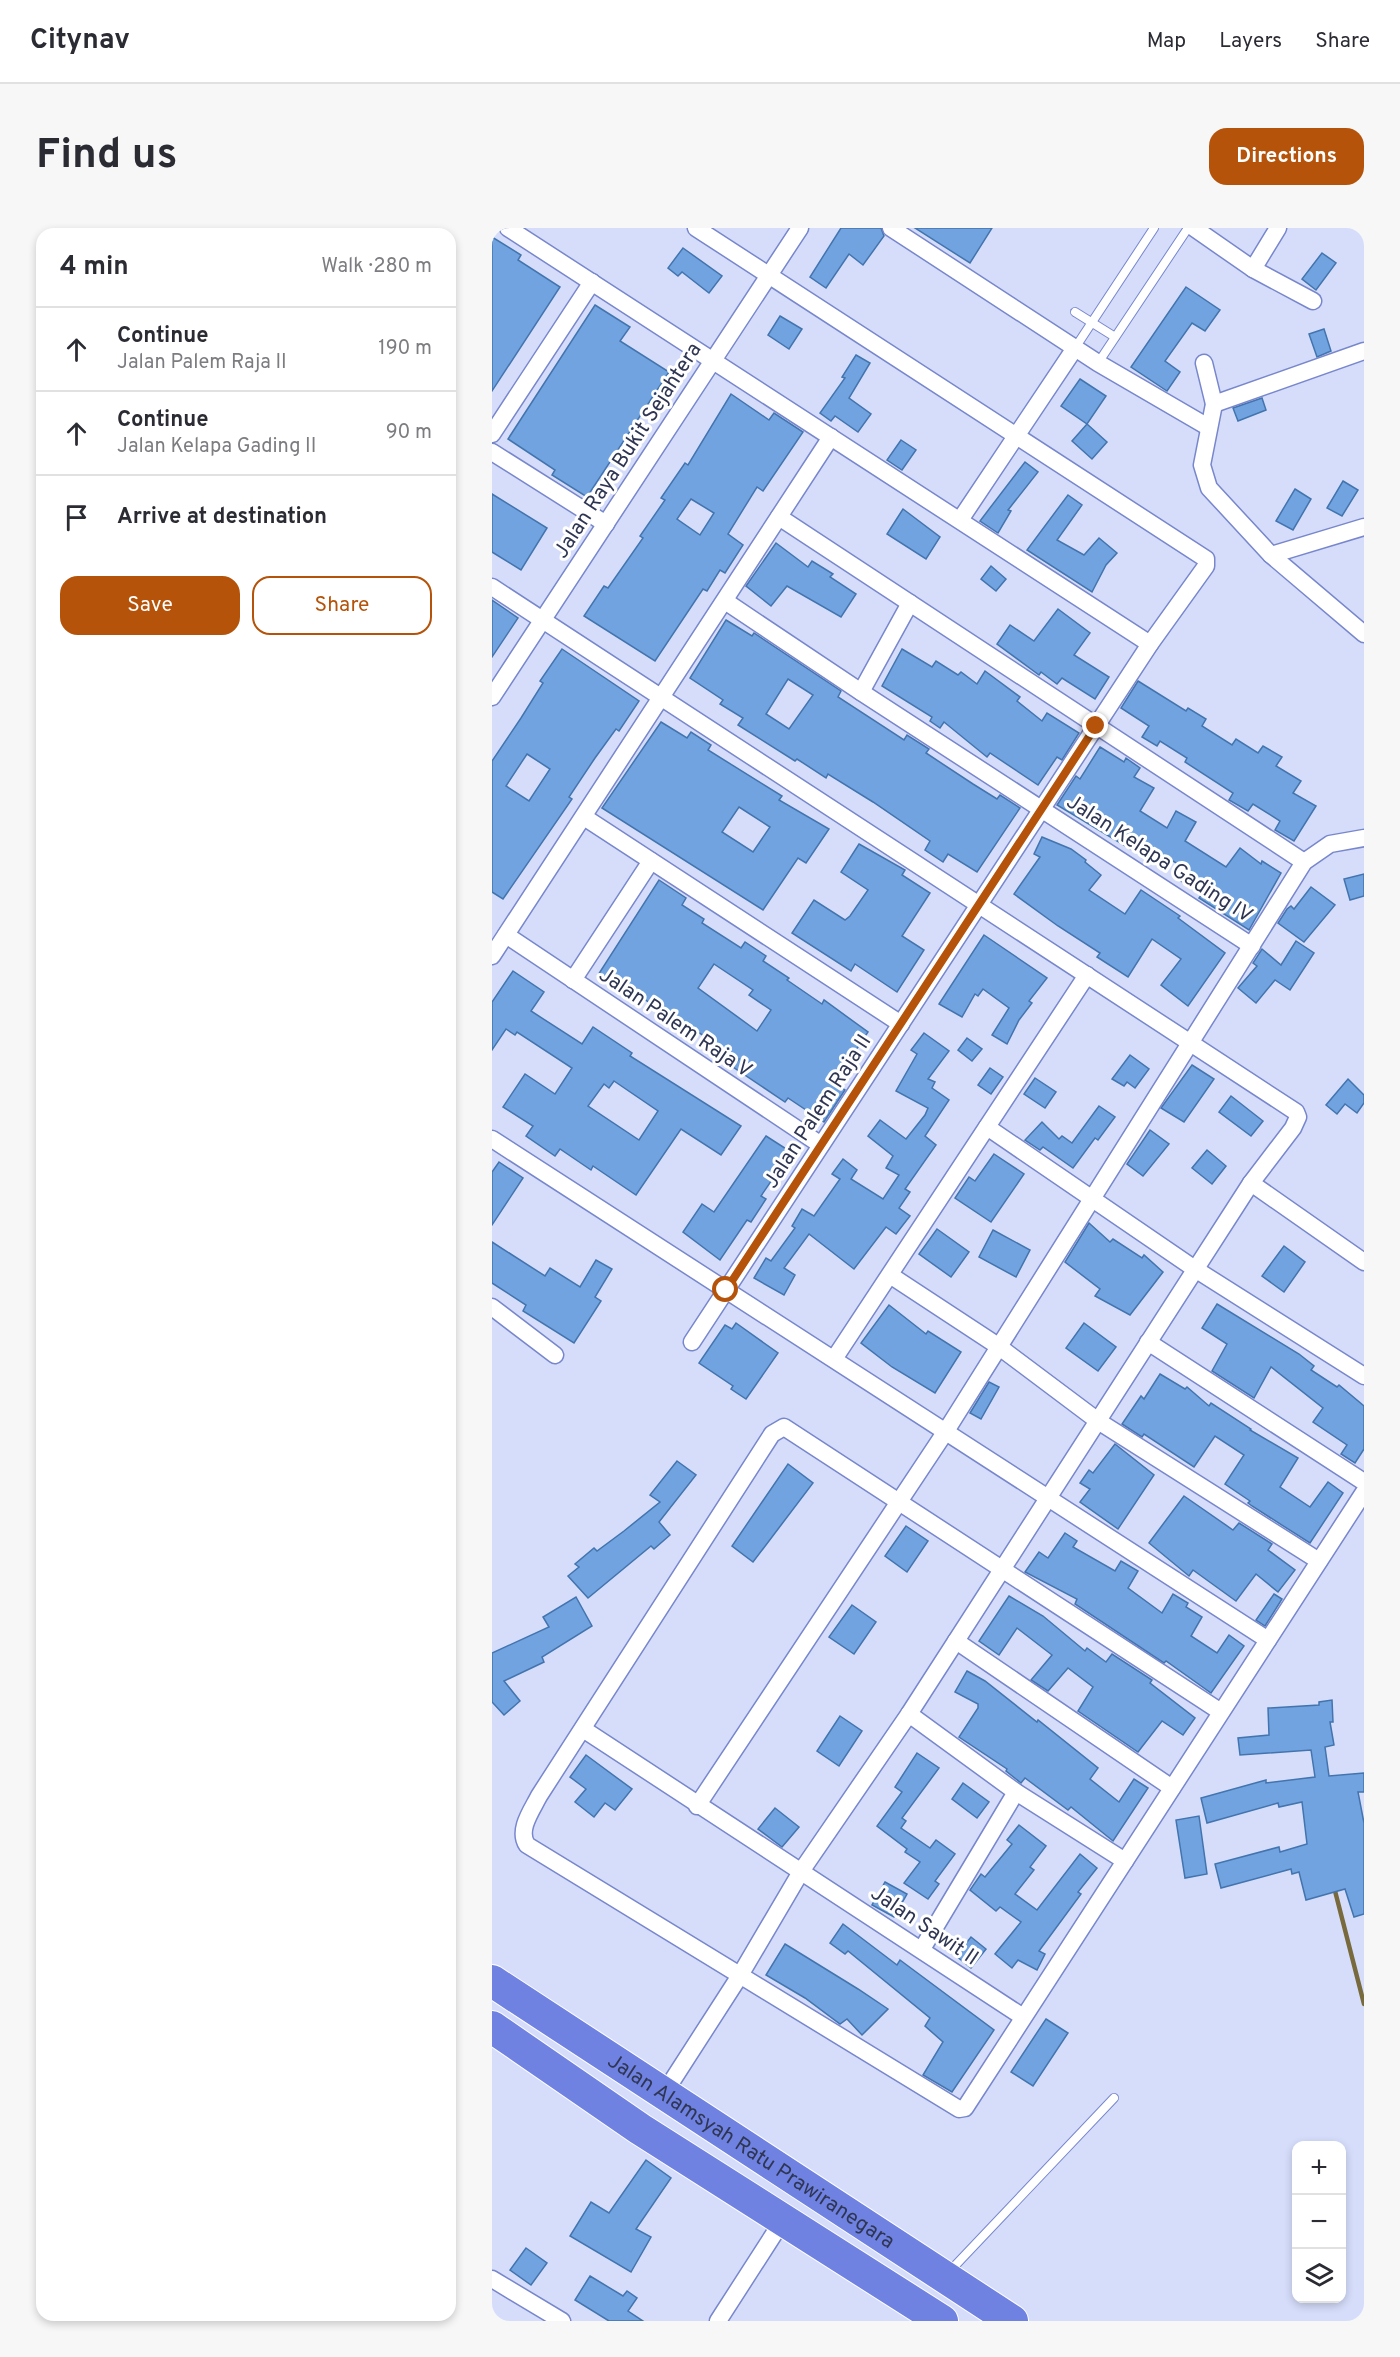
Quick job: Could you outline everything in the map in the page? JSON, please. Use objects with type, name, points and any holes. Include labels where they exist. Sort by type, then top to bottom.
[{"type":"highway","name":"Jalan Alamsyah Ratu Prawiranegara","points":[[492,1981],[663,2095],[1012,2321]]},
{"type":"highway","name":"Jalan Alamsyah Ratu Prawiranegara","points":[[492,2027],[640,2128],[907,2303],[942,2321]]},
{"type":"street","points":[[508,228],[1150,644]]},
{"type":"street","points":[[696,228],[1014,435]]},
{"type":"street","name":"Jalan Raya Bukit Sejahtera","points":[[492,697],[800,228]]},
{"type":"street","points":[[891,228],[1098,363],[1208,427]]},
{"type":"street","points":[[1194,228],[1252,269],[1313,301]]},
{"type":"street","points":[[1252,269],[1278,228]]},
{"type":"street","points":[[492,434],[592,282]]},
{"type":"street","points":[[960,520],[1014,435],[1075,348]]},
{"type":"street","points":[[1215,404],[1364,351]]},
{"type":"street","points":[[1204,363],[1215,404],[1208,427],[1202,465],[1209,488],[1271,555],[1364,634]]},
{"type":"street","name":"Jalan Palem Raja II","points":[[692,1342],[1150,644],[1204,571],[1206,560],[1014,435]]},
{"type":"street","points":[[492,956],[831,437]]},
{"type":"street","points":[[492,452],[606,524]]},
{"type":"street","points":[[779,517],[1305,862]]},
{"type":"street","points":[[1271,555],[1364,526]]},
{"type":"street","points":[[492,588],[1296,1112],[1298,1117],[1293,1128],[1251,1183],[909,1713],[802,1870],[739,1977],[663,2095]]},
{"type":"street","name":"Jalan Kelapa Gading IV","points":[[725,601],[1252,946]]},
{"type":"street","points":[[861,692],[910,603]]},
{"type":"street","points":[[584,817],[901,1024]]},
{"type":"street","points":[[697,1806],[945,1431],[1305,862],[1330,844],[1364,838]]},
{"type":"street","points":[[573,980],[651,861]]},
{"type":"street","name":"Jalan Palem Raja V","points":[[506,935],[821,1145]]},
{"type":"street","points":[[834,1359],[1087,975]]},
{"type":"street","points":[[987,1127],[1195,1269],[1364,1376]]},
{"type":"street","points":[[492,1139],[1268,1640]]},
{"type":"street","points":[[1251,1183],[1364,1262]]},
{"type":"street","points":[[890,1275],[998,1346],[1098,1420],[1319,1561]]},
{"type":"street","points":[[492,1307],[555,1355]]},
{"type":"street","points":[[1148,1342],[1364,1482]]},
{"type":"street","points":[[1221,1712],[1001,1571],[784,1427],[775,1430],[539,1796],[524,1829],[524,1840],[527,1845],[739,1977],[959,2109],[968,2106],[1023,2017],[1364,1492]]},
{"type":"street","points":[[956,1641],[1172,1788]]},
{"type":"street","points":[[909,1713],[1016,1792],[1125,1861]]},
{"type":"street","name":"Jalan Sawit II","points":[[583,1729],[697,1806],[802,1870],[1023,2017]]},
{"type":"street","points":[[922,1949],[1016,1792]]},
{"type":"street","points":[[718,2321],[783,2220]]},
{"type":"street","points":[[492,2278],[562,2321]]},
{"type":"lane","points":[[1075,348],[1154,228]]},
{"type":"lane","points":[[1098,363],[1188,228]]},
{"type":"lane","points":[[1075,312],[1115,337]]},
{"type":"lane","points":[[944,2278],[1114,2098]]},
{"type":"building","points":[[841,228],[881,228],[884,236],[863,265],[849,254],[826,288],[810,277]]},
{"type":"building","points":[[915,228],[992,228],[970,263]]},
{"type":"building","points":[[492,237],[521,255],[518,260],[560,287],[492,391]]},
{"type":"building","points":[[683,248],[722,276],[709,293],[682,272],[678,276],[668,268]]},
{"type":"building","points":[[1322,253],[1336,263],[1316,290],[1302,279]]},
{"type":"building","points":[[1186,287],[1220,310],[1205,331],[1192,323],[1165,361],[1180,372],[1167,391],[1131,367]]},
{"type":"building","points":[[595,305],[630,327],[620,341],[669,372],[587,497],[552,475],[555,470],[508,439]]},
{"type":"building","points":[[780,316],[802,329],[789,349],[768,335]]},
{"type":"building","points":[[1324,329],[1331,351],[1317,357],[1309,334]]},
{"type":"building","points":[[856,355],[870,363],[849,398],[871,414],[858,432],[835,416],[831,421],[820,413],[845,378],[842,377]]},
{"type":"building","points":[[1080,379],[1106,396],[1087,424],[1061,406]]},
{"type":"building","points":[[731,394],[769,420],[774,413],[803,432],[763,491],[757,487],[728,534],[743,545],[725,573],[720,570],[707,591],[703,589],[655,661],[584,616],[604,586],[608,588],[643,538],[640,536],[665,500],[661,498],[685,463],[688,465]],"holes":[[[691,499],[714,513],[700,535],[677,519]]]},
{"type":"building","points":[[1262,398],[1266,410],[1238,421],[1233,408]]},
{"type":"building","points":[[1087,424],[1107,442],[1092,459],[1072,441]]},
{"type":"building","points":[[901,440],[916,450],[902,470],[887,460]]},
{"type":"building","points":[[1025,462],[1038,472],[1008,510],[1011,511],[998,533],[980,521]]},
{"type":"building","points":[[1343,481],[1358,490],[1342,516],[1327,508]]},
{"type":"building","points":[[1295,489],[1311,499],[1293,530],[1276,521]]},
{"type":"building","points":[[492,494],[547,528],[521,570],[492,552]]},
{"type":"building","points":[[1068,495],[1082,505],[1057,540],[1084,555],[1099,538],[1117,553],[1106,565],[1092,592],[1027,550]]},
{"type":"building","points":[[903,509],[940,537],[926,559],[887,534]]},
{"type":"building","points":[[776,543],[808,567],[812,561],[833,574],[830,577],[856,594],[841,617],[787,586],[771,606],[746,586]]},
{"type":"building","points":[[991,566],[1006,579],[996,591],[981,579]]},
{"type":"building","points":[[492,600],[518,618],[492,657]]},
{"type":"building","points":[[1058,609],[1090,633],[1074,655],[1109,677],[1095,699],[1062,678],[1057,684],[1041,672],[1039,675],[997,644],[1010,625],[1034,641]]},
{"type":"building","points":[[726,620],[752,636],[754,633],[841,691],[838,697],[904,740],[907,735],[929,749],[926,753],[973,784],[997,799],[1000,795],[1020,808],[977,872],[948,854],[943,862],[925,850],[930,841],[873,802],[828,774],[826,778],[797,759],[795,761],[738,725],[743,718],[720,704],[723,700],[690,678]],"holes":[[[788,679],[813,695],[789,729],[766,714]]]},
{"type":"building","points":[[562,649],[639,701],[619,731],[616,729],[595,758],[569,797],[572,799],[503,899],[492,892],[492,761],[543,683],[540,681]],"holes":[[[527,754],[550,769],[529,801],[506,786]]]},
{"type":"building","points":[[902,649],[932,667],[936,661],[958,675],[961,672],[977,684],[985,671],[1020,697],[1017,701],[1042,721],[1047,713],[1079,733],[1062,760],[1057,757],[1038,785],[990,753],[987,757],[944,722],[940,728],[930,721],[932,717],[882,686]]},
{"type":"building","points":[[1138,681],[1186,711],[1188,708],[1206,719],[1202,726],[1232,745],[1236,739],[1258,753],[1263,746],[1282,757],[1276,766],[1301,781],[1293,793],[1316,806],[1294,841],[1275,830],[1280,821],[1253,804],[1248,811],[1229,800],[1233,793],[1185,762],[1187,758],[1160,741],[1157,746],[1142,737],[1149,726],[1121,708]]},
{"type":"building","points":[[661,722],[687,738],[691,732],[711,745],[708,750],[782,796],[779,800],[829,829],[806,863],[798,858],[763,910],[602,808]],"holes":[[[739,807],[770,827],[753,852],[722,832]]]},
{"type":"building","points":[[1100,747],[1124,762],[1126,758],[1140,768],[1134,777],[1154,788],[1140,811],[1167,828],[1176,811],[1196,822],[1185,841],[1226,867],[1240,848],[1261,864],[1262,861],[1281,873],[1249,930],[1199,898],[1202,894],[1181,881],[1188,870],[1158,852],[1152,862],[1057,805],[1076,776],[1080,779]]},
{"type":"building","points":[[1042,837],[1071,849],[1086,860],[1085,862],[1101,875],[1089,890],[1125,914],[1141,890],[1180,916],[1178,918],[1225,953],[1188,1006],[1161,985],[1181,959],[1152,939],[1128,977],[1097,957],[1100,953],[1014,894],[1040,857],[1034,854]]},
{"type":"building","points":[[859,844],[905,870],[902,875],[930,893],[902,936],[924,950],[897,992],[855,964],[851,971],[792,933],[814,900],[845,920],[850,916],[868,890],[841,872]]},
{"type":"building","points":[[1364,874],[1364,896],[1350,900],[1344,879]]},
{"type":"building","points":[[659,880],[686,898],[682,905],[704,919],[702,923],[741,948],[745,942],[766,956],[763,961],[789,978],[787,980],[822,1004],[824,1000],[868,1032],[834,1083],[845,1090],[824,1122],[788,1098],[785,1102],[733,1067],[739,1059],[698,1032],[694,1038],[670,1022],[673,1018],[638,995],[635,999],[598,975]],"holes":[[[714,964],[753,990],[749,995],[771,1010],[757,1031],[698,988]]]},
{"type":"building","points":[[1311,887],[1335,905],[1304,942],[1278,923],[1287,909],[1291,906],[1294,909]]},
{"type":"building","points":[[984,935],[1047,978],[1029,1001],[1032,1003],[1019,1020],[1007,1044],[992,1035],[1009,1008],[983,989],[978,996],[975,994],[962,1017],[939,1004]]},
{"type":"building","points":[[1296,941],[1314,953],[1290,990],[1275,980],[1256,1003],[1238,988],[1257,966],[1253,963],[1262,949],[1281,965]]},
{"type":"building","points":[[513,971],[544,992],[531,1011],[582,1044],[593,1027],[632,1053],[630,1056],[741,1126],[721,1155],[681,1129],[636,1195],[593,1166],[591,1170],[560,1149],[555,1156],[526,1136],[533,1126],[503,1107],[525,1074],[555,1094],[572,1068],[517,1032],[515,1035],[506,1029],[492,1050],[492,1002]],"holes":[[[614,1081],[658,1111],[639,1140],[588,1106],[604,1084],[609,1088]]]},
{"type":"building","points":[[924,1033],[949,1051],[928,1079],[935,1082],[932,1088],[949,1100],[925,1136],[936,1145],[905,1189],[910,1192],[899,1208],[910,1216],[896,1234],[886,1227],[854,1269],[809,1234],[784,1268],[795,1275],[784,1295],[754,1278],[766,1258],[771,1261],[795,1228],[792,1226],[802,1209],[814,1216],[840,1179],[832,1174],[843,1159],[857,1170],[851,1179],[883,1199],[899,1175],[886,1168],[893,1156],[868,1136],[880,1120],[906,1139],[925,1115],[928,1108],[896,1091],[917,1054],[911,1050]]},
{"type":"building","points":[[967,1038],[982,1049],[972,1061],[958,1050]]},
{"type":"building","points":[[1130,1055],[1149,1069],[1135,1088],[1127,1082],[1124,1086],[1112,1079]]},
{"type":"building","points":[[1192,1065],[1214,1079],[1184,1122],[1161,1108]]},
{"type":"building","points":[[990,1068],[1003,1077],[991,1094],[978,1085]]},
{"type":"building","points":[[1035,1078],[1056,1092],[1045,1108],[1024,1094]]},
{"type":"building","points":[[1348,1079],[1364,1095],[1364,1103],[1357,1113],[1345,1104],[1337,1114],[1326,1105]]},
{"type":"building","points":[[1231,1096],[1263,1121],[1251,1136],[1219,1112]]},
{"type":"building","points":[[1099,1106],[1115,1117],[1098,1140],[1095,1138],[1073,1168],[1043,1147],[1040,1150],[1025,1140],[1042,1122],[1059,1139],[1062,1136],[1072,1143]]},
{"type":"building","points":[[1150,1130],[1169,1144],[1143,1176],[1127,1164]]},
{"type":"building","points":[[766,1136],[791,1152],[761,1196],[766,1199],[751,1222],[747,1220],[720,1260],[683,1232],[702,1204],[714,1212]]},
{"type":"building","points":[[1207,1150],[1226,1166],[1212,1184],[1192,1168]]},
{"type":"building","points":[[994,1154],[1024,1174],[991,1222],[955,1198],[969,1177],[975,1181]]},
{"type":"building","points":[[499,1162],[523,1178],[492,1225],[492,1172]]},
{"type":"building","points":[[1089,1223],[1110,1242],[1113,1239],[1142,1258],[1144,1255],[1163,1272],[1130,1315],[1095,1296],[1100,1289],[1065,1262]]},
{"type":"building","points":[[937,1229],[969,1252],[951,1277],[919,1254]]},
{"type":"building","points":[[993,1230],[1030,1250],[1016,1277],[979,1257]]},
{"type":"building","points":[[492,1242],[545,1276],[550,1268],[580,1287],[596,1260],[612,1269],[595,1297],[601,1301],[574,1343],[523,1311],[526,1305],[492,1283]]},
{"type":"building","points":[[1284,1246],[1305,1262],[1284,1292],[1262,1276]]},
{"type":"building","points":[[1217,1304],[1299,1354],[1314,1366],[1311,1370],[1337,1387],[1339,1385],[1364,1406],[1364,1449],[1355,1463],[1341,1454],[1347,1445],[1313,1422],[1323,1408],[1271,1367],[1254,1398],[1212,1371],[1227,1344],[1202,1328]]},
{"type":"building","points":[[889,1305],[926,1334],[928,1331],[961,1352],[935,1393],[892,1367],[861,1343]]},
{"type":"building","points":[[736,1323],[778,1353],[746,1399],[731,1389],[733,1386],[699,1363],[725,1325],[732,1329]]},
{"type":"building","points":[[1084,1323],[1116,1347],[1098,1371],[1066,1348]]},
{"type":"building","points":[[1160,1374],[1185,1389],[1187,1387],[1209,1406],[1211,1403],[1250,1430],[1298,1458],[1280,1487],[1310,1507],[1328,1482],[1343,1493],[1310,1543],[1252,1506],[1248,1503],[1250,1501],[1225,1484],[1244,1455],[1215,1436],[1194,1467],[1144,1434],[1142,1437],[1122,1424],[1141,1396],[1144,1399]]},
{"type":"building","points":[[989,1382],[999,1387],[981,1419],[970,1413]]},
{"type":"building","points":[[1115,1444],[1154,1475],[1118,1529],[1080,1502],[1090,1489],[1080,1483],[1089,1470],[1093,1473]]},
{"type":"building","points":[[677,1461],[696,1475],[659,1522],[670,1535],[654,1549],[651,1546],[588,1598],[568,1576],[579,1567],[575,1564],[594,1548],[597,1551],[660,1502],[650,1495]]},
{"type":"building","points":[[788,1464],[813,1483],[753,1562],[732,1546]]},
{"type":"building","points":[[1184,1496],[1233,1530],[1239,1523],[1272,1544],[1268,1550],[1295,1570],[1278,1592],[1256,1574],[1236,1601],[1193,1570],[1189,1576],[1149,1543]]},
{"type":"building","points":[[906,1526],[928,1541],[907,1572],[885,1556]]},
{"type":"building","points":[[1065,1533],[1077,1541],[1073,1547],[1115,1571],[1121,1561],[1138,1571],[1128,1588],[1162,1613],[1173,1594],[1188,1603],[1186,1607],[1202,1617],[1191,1636],[1217,1653],[1229,1635],[1244,1646],[1211,1693],[1166,1661],[1164,1663],[1075,1604],[1077,1599],[1025,1572],[1039,1552],[1048,1558]]},
{"type":"building","points":[[1274,1594],[1282,1599],[1265,1626],[1256,1620]]},
{"type":"building","points":[[1009,1596],[1043,1616],[1085,1651],[1087,1648],[1106,1662],[1112,1654],[1152,1680],[1150,1683],[1195,1718],[1183,1735],[1162,1721],[1138,1752],[1078,1711],[1093,1687],[1068,1668],[1048,1691],[1031,1680],[1052,1655],[1017,1628],[999,1655],[979,1641]]},
{"type":"building","points":[[576,1597],[592,1626],[542,1657],[544,1662],[504,1681],[520,1701],[504,1715],[492,1702],[492,1653],[549,1627],[543,1617]]},
{"type":"building","points":[[852,1605],[876,1622],[854,1654],[829,1637]]},
{"type":"building","points":[[967,1671],[985,1681],[1037,1722],[1038,1720],[1098,1768],[1090,1779],[1119,1802],[1134,1779],[1148,1788],[1113,1841],[1071,1807],[1068,1810],[1025,1778],[1021,1783],[1006,1771],[1007,1769],[959,1737],[978,1708],[978,1704],[955,1692]]},
{"type":"building","points":[[1332,1700],[1333,1722],[1330,1722],[1334,1745],[1325,1747],[1329,1776],[1364,1773],[1364,1792],[1358,1792],[1364,1823],[1364,1914],[1354,1917],[1345,1889],[1306,1900],[1299,1872],[1292,1874],[1291,1869],[1221,1888],[1215,1864],[1279,1847],[1280,1852],[1307,1844],[1302,1802],[1279,1807],[1278,1803],[1207,1823],[1201,1798],[1266,1780],[1266,1783],[1315,1777],[1311,1750],[1240,1755],[1238,1738],[1269,1735],[1268,1708],[1319,1705],[1319,1702]]},
{"type":"building","points":[[840,1716],[862,1731],[839,1766],[817,1751]]},
{"type":"building","points":[[917,1753],[939,1768],[902,1818],[906,1821],[901,1828],[930,1848],[936,1840],[955,1854],[935,1881],[939,1884],[928,1899],[904,1883],[920,1862],[905,1852],[907,1849],[877,1826],[902,1792],[895,1787]]},
{"type":"building","points":[[586,1755],[632,1789],[615,1810],[605,1803],[594,1817],[575,1802],[586,1789],[570,1777]]},
{"type":"building","points":[[963,1783],[989,1802],[977,1818],[952,1799]]},
{"type":"building","points":[[775,1808],[799,1827],[782,1847],[758,1829]]},
{"type":"building","points":[[1199,1816],[1207,1874],[1185,1878],[1176,1820]]},
{"type":"building","points":[[1019,1825],[1046,1846],[1030,1867],[1034,1870],[1015,1894],[1037,1910],[1080,1854],[1097,1868],[1078,1892],[1081,1894],[1039,1951],[1045,1954],[1037,1970],[1018,1960],[1012,1968],[995,1954],[1021,1922],[1000,1907],[996,1911],[970,1890],[981,1874],[985,1877],[1012,1844],[1007,1840]]},
{"type":"building","points":[[885,1882],[907,1894],[894,1917],[872,1905]]},
{"type":"building","points":[[843,1924],[897,1965],[900,1960],[994,2030],[952,2092],[923,2075],[943,2042],[925,2026],[930,2018],[848,1951],[845,1954],[830,1943]]},
{"type":"building","points":[[971,1937],[986,1949],[971,1968],[956,1956]]},
{"type":"building","points":[[785,1944],[888,2009],[862,2035],[847,2019],[840,2024],[805,1998],[766,1975]]},
{"type":"building","points":[[1046,2019],[1068,2033],[1033,2086],[1011,2072]]},
{"type":"building","points":[[646,2160],[671,2178],[636,2229],[651,2237],[631,2272],[570,2236],[591,2202],[609,2213]]},
{"type":"building","points":[[526,2248],[547,2263],[531,2285],[510,2270]]},
{"type":"building","points":[[590,2276],[623,2296],[627,2291],[637,2298],[628,2311],[643,2321],[609,2321],[575,2300]]},
{"type":"waterway","points":[[1334,1887],[1364,2004]]},
{"type":"route","points":[[726,1290],[1096,726]]}]
